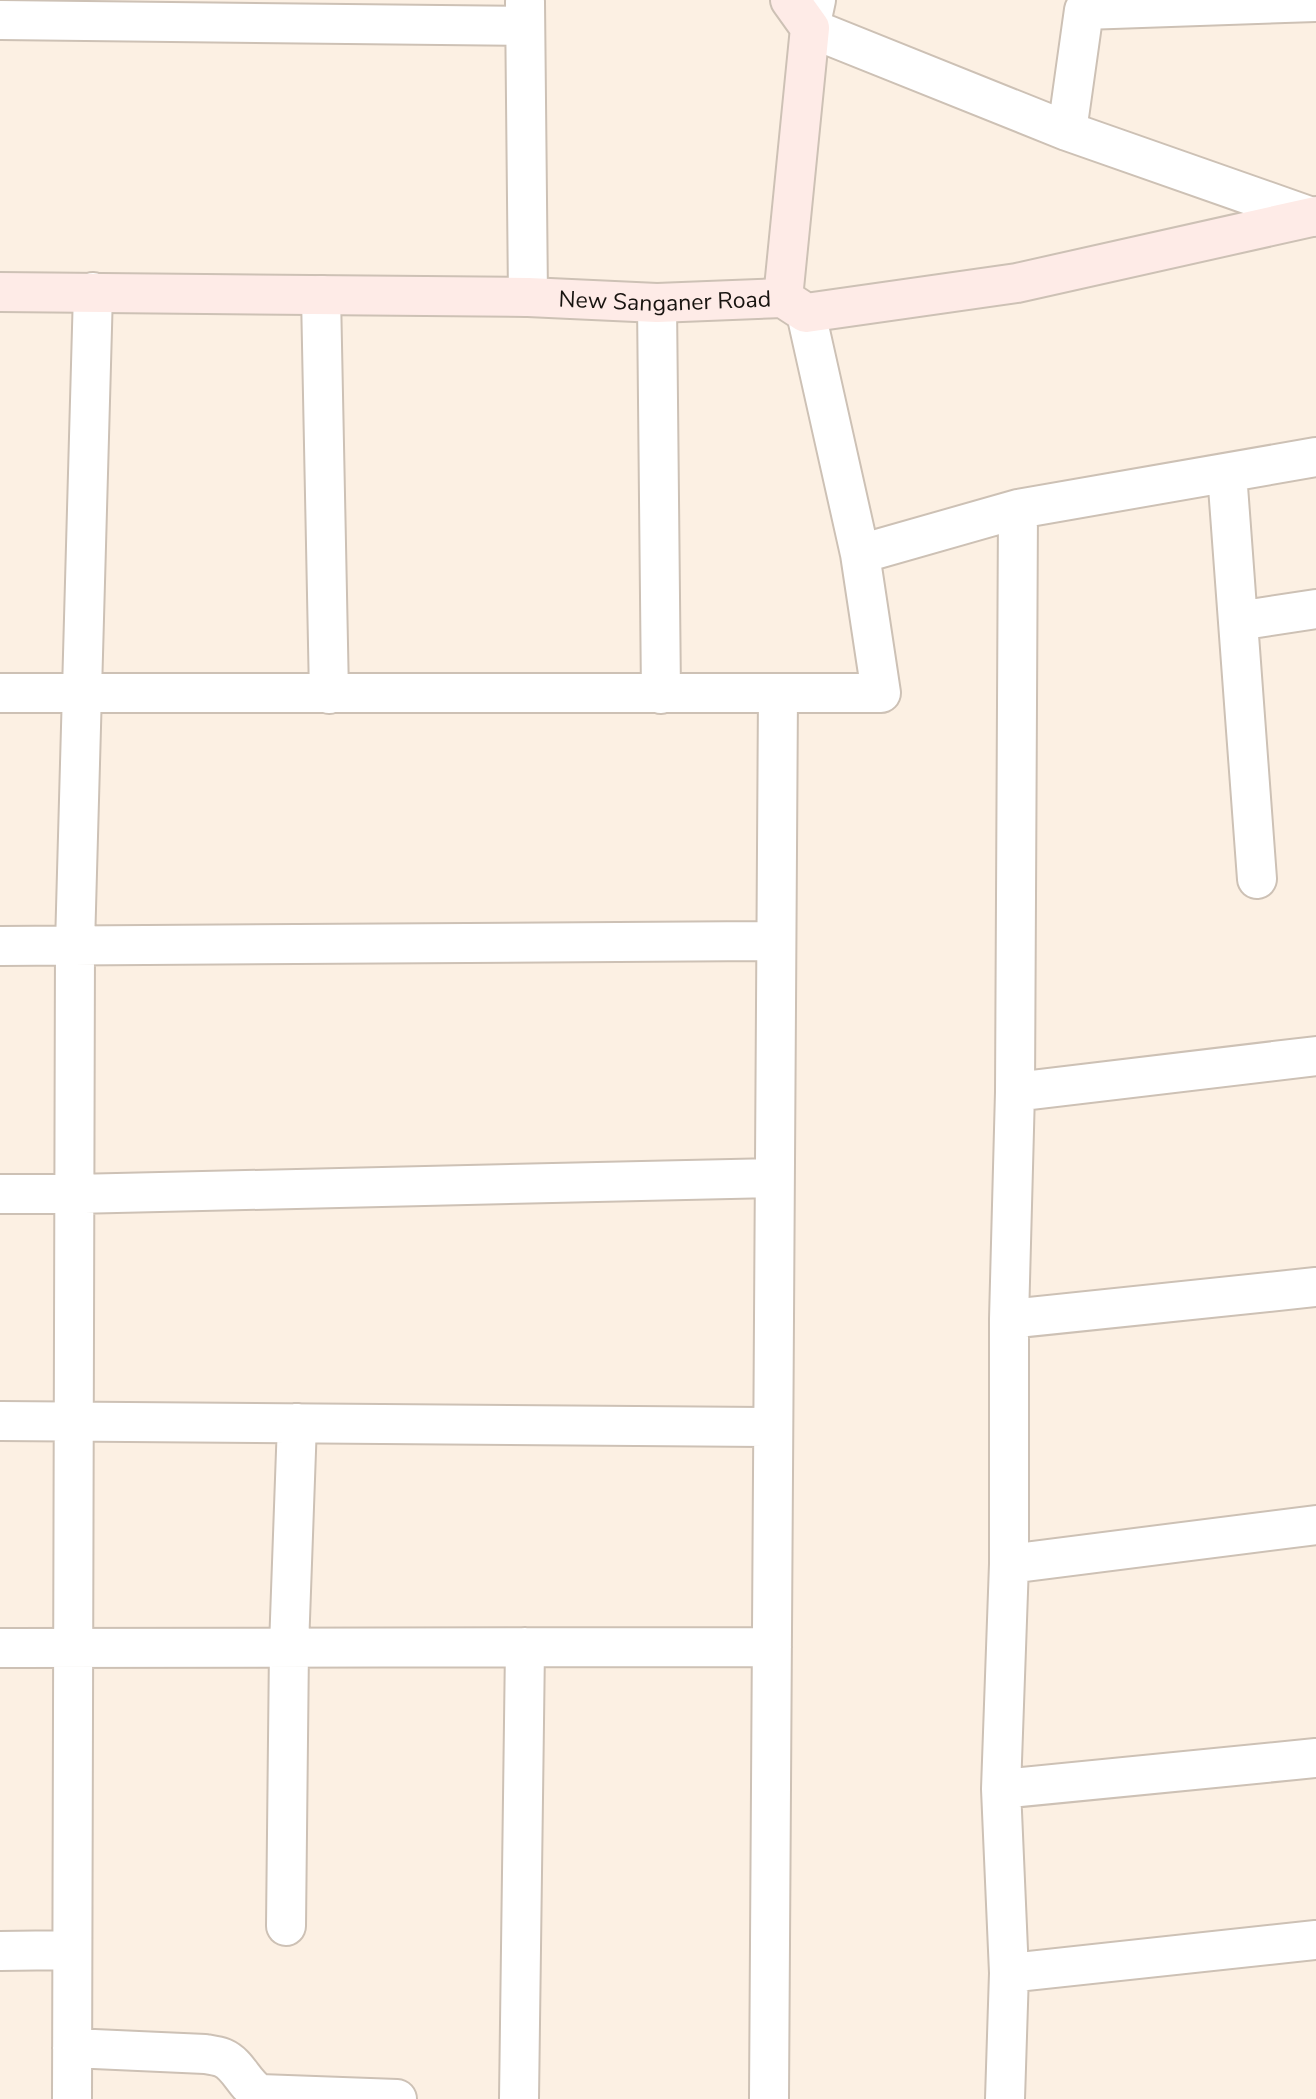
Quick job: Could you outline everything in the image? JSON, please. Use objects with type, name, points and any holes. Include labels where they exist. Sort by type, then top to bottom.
[{"type":"street","points":[[1067,131],[1069,5],[1316,2]]},
{"type":"street","points":[[0,694],[881,693],[860,554],[794,305],[805,9],[1067,131],[1314,216]]},
{"type":"street","points":[[0,20],[525,13],[528,297]]},
{"type":"street","name":"New Sanganer Road","points":[[0,292],[528,297],[657,303],[794,305],[1017,283],[1314,216]]},
{"type":"street","points":[[72,2099],[75,945],[93,292]]},
{"type":"street","points":[[321,295],[329,694]]},
{"type":"street","points":[[657,303],[661,694]]},
{"type":"street","points":[[860,554],[1018,509],[1316,457]]},
{"type":"street","points":[[1227,473],[1257,879]]},
{"type":"street","points":[[1005,2099],[1009,1973],[1000,1789],[1009,1564],[1018,509]]},
{"type":"street","points":[[1238,621],[1316,609]]},
{"type":"street","points":[[769,2099],[778,693]]},
{"type":"street","points":[[0,946],[776,941]]},
{"type":"street","points":[[1015,1092],[1316,1056]]},
{"type":"street","points":[[0,1194],[775,1178]]},
{"type":"street","points":[[1009,1319],[1316,1287]]},
{"type":"street","points":[[0,1421],[773,1427]]},
{"type":"street","points":[[286,1926],[289,1647],[297,1423]]},
{"type":"street","points":[[1009,1564],[1316,1525]]},
{"type":"street","points":[[519,2099],[525,1647]]},
{"type":"street","points":[[0,1648],[772,1647]]},
{"type":"street","points":[[1000,1789],[1316,1758]]},
{"type":"street","points":[[1009,1973],[1316,1940]]},
{"type":"street","points":[[0,1951],[72,1950]]},
{"type":"street","points":[[72,2048],[205,2054],[223,2058],[235,2067],[249,2088],[261,2094],[397,2099]]}]
